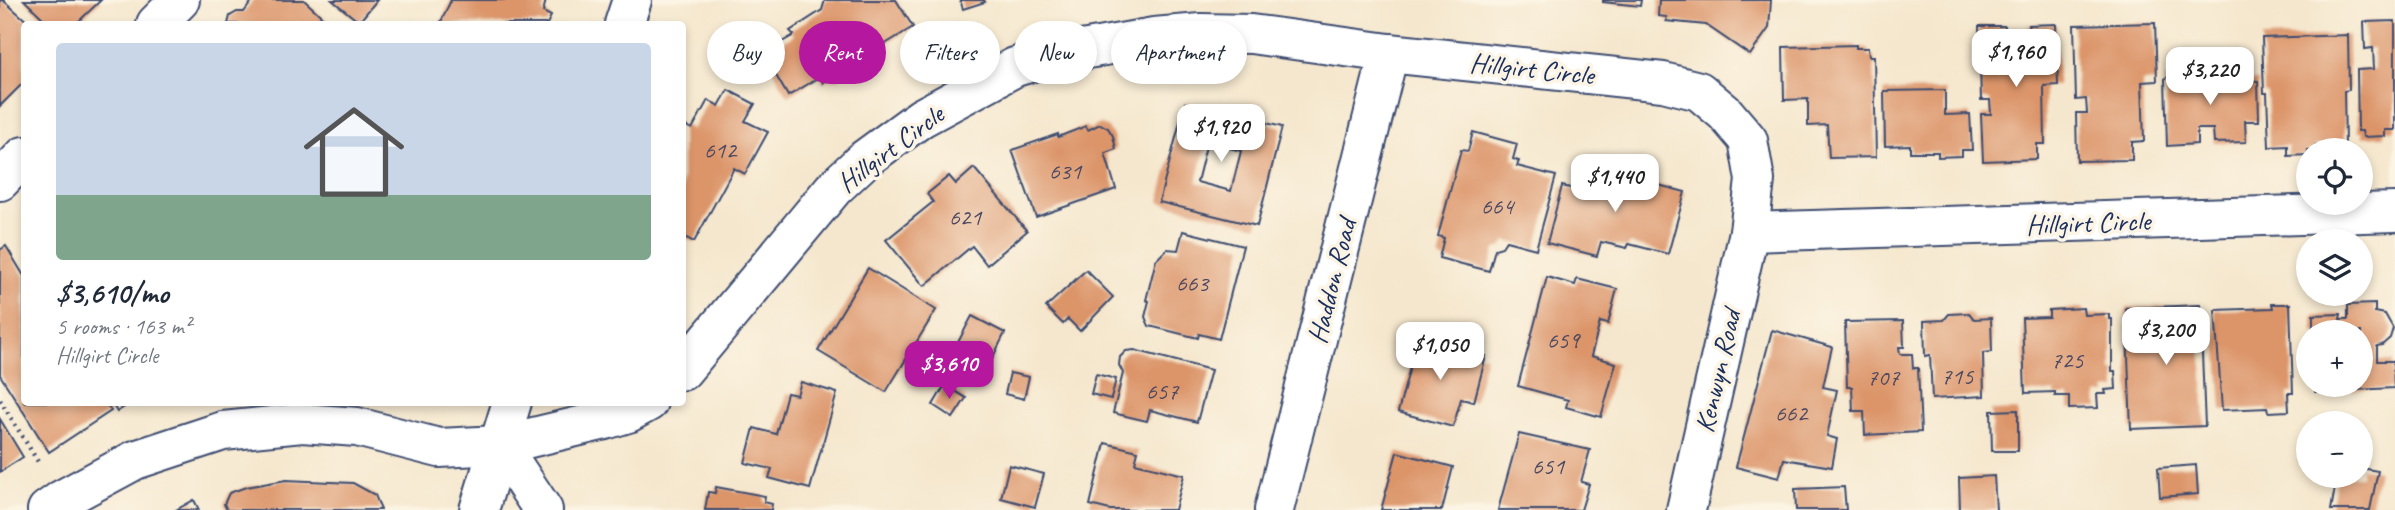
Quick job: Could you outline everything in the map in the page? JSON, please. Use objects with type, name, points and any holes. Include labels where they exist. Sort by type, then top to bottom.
[{"type":"street","points":[[159,21],[180,0]]},
{"type":"street","points":[[625,21],[632,0]]},
{"type":"street","name":"Hillgirt Circle","points":[[686,366],[834,188],[864,159],[922,118],[1015,67],[1060,54],[1154,37],[1201,33],[1251,34],[1389,53],[1663,82],[1699,91],[1725,113],[1748,140],[1755,180],[1749,232],[2395,212]]},
{"type":"street","name":"Haddon Road","points":[[1273,510],[1389,53]]},
{"type":"street","points":[[0,181],[21,159]]},
{"type":"street","name":"Kenwyn Road","points":[[1686,510],[1749,232]]},
{"type":"street","points":[[479,510],[511,406]]},
{"type":"street","points":[[54,505],[135,460],[223,430],[302,423],[357,427],[439,448],[500,445],[617,416],[639,406]]},
{"type":"street","points":[[500,445],[543,510]]},
{"type":"path","points":[[0,400],[54,505]]},
{"type":"building","points":[[0,0],[3,0],[27,21],[21,21],[21,85],[0,106]]},
{"type":"building","points":[[24,0],[101,0],[79,21],[46,21]]},
{"type":"building","points":[[253,0],[304,0],[327,21],[229,21],[230,16],[244,12]]},
{"type":"building","points":[[332,0],[377,0],[358,21]]},
{"type":"building","points":[[451,0],[546,0],[543,12],[551,16],[548,21],[441,21]]},
{"type":"building","points":[[825,0],[896,0],[909,21],[900,21],[900,35],[886,44],[886,21],[805,21],[822,10]]},
{"type":"building","points":[[960,0],[984,0],[985,2],[963,9]]},
{"type":"building","points":[[1603,0],[1641,0],[1640,6]]},
{"type":"building","points":[[1659,0],[1771,0],[1769,28],[1750,55],[1706,25],[1666,21],[1667,17],[1658,16]]},
{"type":"building","points":[[2395,21],[2395,130],[2385,130],[2385,136],[2363,137],[2362,131],[2358,131],[2357,70],[2374,69],[2373,48],[2365,49],[2364,22]]},
{"type":"building","points":[[2155,23],[2157,81],[2142,82],[2144,141],[2132,142],[2132,160],[2077,161],[2076,113],[2087,113],[2086,99],[2076,100],[2074,25]]},
{"type":"building","points":[[2056,24],[2058,85],[2044,86],[2045,144],[2037,144],[2037,159],[1983,161],[1981,114],[1991,114],[1990,100],[1981,100],[1979,26],[2005,26],[2004,31],[2029,30],[2028,25]]},
{"type":"building","points":[[799,25],[799,84],[808,84],[788,96],[781,84],[785,84],[785,40],[794,35],[790,31]]},
{"type":"building","points":[[2348,35],[2349,90],[2344,91],[2345,138],[2296,138],[2296,156],[2288,156],[2288,146],[2269,147],[2262,38]]},
{"type":"building","points":[[1856,45],[1856,48],[1868,48],[1869,56],[1874,56],[1876,157],[1829,158],[1827,125],[1808,126],[1808,99],[1784,100],[1783,47]]},
{"type":"building","points":[[2221,71],[2239,71],[2245,80],[2258,81],[2259,121],[2245,121],[2246,142],[2214,143],[2213,129],[2197,129],[2197,144],[2167,146],[2165,79],[2172,73],[2189,73],[2196,80],[2213,79]]},
{"type":"building","points":[[728,90],[755,104],[745,121],[768,132],[745,174],[734,168],[694,242],[686,238],[686,126],[692,129],[708,100],[719,106]]},
{"type":"building","points":[[1945,90],[1945,115],[1970,114],[1972,150],[1962,150],[1962,156],[1938,157],[1938,152],[1910,152],[1910,145],[1885,146],[1884,91]]},
{"type":"building","points":[[1185,103],[1233,115],[1234,110],[1253,114],[1251,119],[1282,127],[1257,226],[1159,202]],"holes":[[[1207,142],[1241,151],[1231,191],[1197,182]]]},
{"type":"building","points":[[1100,124],[1108,128],[1113,136],[1116,149],[1105,153],[1116,189],[1036,217],[1012,150],[1086,126],[1088,130]]},
{"type":"building","points":[[1473,132],[1517,144],[1513,159],[1519,161],[1517,166],[1556,176],[1536,249],[1506,241],[1502,247],[1495,249],[1489,271],[1439,258],[1444,238],[1438,236],[1461,150],[1468,151]]},
{"type":"building","points":[[1586,166],[1685,192],[1668,254],[1629,244],[1627,248],[1601,242],[1597,256],[1547,243],[1562,186],[1579,190]]},
{"type":"building","points":[[974,168],[1027,231],[987,265],[972,246],[924,286],[886,240],[933,202],[927,194],[949,176],[956,184]]},
{"type":"building","points":[[1183,231],[1243,246],[1219,339],[1199,334],[1198,338],[1149,326],[1145,317],[1149,301],[1146,300],[1156,260],[1167,249],[1178,250]]},
{"type":"building","points":[[6,246],[21,271],[21,406],[108,406],[111,411],[49,452],[0,375],[0,250]]},
{"type":"building","points":[[868,268],[936,310],[886,392],[818,351]]},
{"type":"building","points":[[1086,270],[1113,297],[1080,331],[1068,319],[1063,324],[1046,307]]},
{"type":"building","points":[[1547,277],[1575,285],[1577,279],[1617,289],[1608,324],[1600,322],[1591,356],[1616,363],[1601,417],[1566,407],[1568,400],[1518,386]]},
{"type":"building","points":[[2272,304],[2290,304],[2293,393],[2288,393],[2289,411],[2268,412],[2267,408],[2222,410],[2215,310],[2273,308]]},
{"type":"building","points":[[2373,304],[2375,312],[2385,314],[2393,328],[2390,338],[2377,346],[2377,361],[2393,361],[2394,388],[2373,389],[2373,320],[2313,320],[2313,315],[2341,314],[2340,319],[2348,319],[2348,306]]},
{"type":"building","points":[[2200,305],[2205,426],[2131,429],[2126,308]]},
{"type":"building","points":[[2083,308],[2084,315],[2109,314],[2109,319],[2112,319],[2112,371],[2115,371],[2116,389],[2105,390],[2106,394],[2097,394],[2098,408],[2069,409],[2069,396],[2055,396],[2055,392],[2025,393],[2022,318],[2049,317],[2049,310]]},
{"type":"building","points":[[1969,313],[1974,319],[1991,318],[1992,352],[1983,353],[1984,396],[1932,399],[1930,355],[1925,356],[1924,321],[1944,320],[1949,314]]},
{"type":"building","points":[[972,316],[1005,333],[990,363],[956,346]]},
{"type":"building","points":[[1903,321],[1904,347],[1899,347],[1900,354],[1912,354],[1913,368],[1918,368],[1921,432],[1865,435],[1864,411],[1853,411],[1852,387],[1847,387],[1845,322]]},
{"type":"building","points":[[1772,330],[1832,347],[1823,387],[1837,390],[1827,436],[1837,439],[1832,467],[1784,459],[1779,478],[1736,467]]},
{"type":"building","points":[[1418,337],[1486,356],[1474,402],[1461,399],[1453,427],[1398,412]]},
{"type":"building","points":[[1134,350],[1211,370],[1197,422],[1150,410],[1147,421],[1113,413],[1123,373],[1119,365],[1120,357],[1126,351]]},
{"type":"building","points":[[1010,373],[1029,377],[1024,399],[1005,394]]},
{"type":"building","points":[[1096,374],[1116,379],[1111,399],[1091,394]]},
{"type":"building","points":[[801,382],[837,393],[810,489],[769,478],[772,469],[745,463],[754,428],[776,434],[787,393],[797,395]]},
{"type":"building","points":[[945,385],[966,398],[953,418],[933,405]]},
{"type":"building","points":[[113,406],[125,406],[117,412]]},
{"type":"building","points":[[2018,410],[2018,451],[1992,451],[1991,411]]},
{"type":"building","points":[[0,419],[23,457],[0,472]]},
{"type":"building","points":[[1519,434],[1590,450],[1581,482],[1589,484],[1581,510],[1498,510]]},
{"type":"building","points":[[1105,443],[1138,451],[1135,463],[1184,475],[1175,510],[1110,510],[1090,505]]},
{"type":"building","points":[[1397,452],[1453,467],[1442,510],[1381,510]]},
{"type":"building","points":[[1009,465],[1044,474],[1035,507],[1001,498]]},
{"type":"building","points":[[2196,465],[2198,494],[2160,497],[2158,468]]},
{"type":"building","points":[[2373,470],[2378,471],[2370,510],[2331,510],[2335,488],[2373,488]]},
{"type":"building","points":[[1994,476],[1996,510],[1960,510],[1959,478]]},
{"type":"building","points":[[286,480],[353,483],[375,495],[381,510],[227,510],[224,504],[229,493]]},
{"type":"building","points":[[716,487],[765,496],[764,502],[772,504],[771,510],[705,510],[708,492],[715,493]]},
{"type":"building","points":[[1844,487],[1846,510],[1796,510],[1795,489]]},
{"type":"building","points":[[194,500],[199,510],[176,510]]}]
